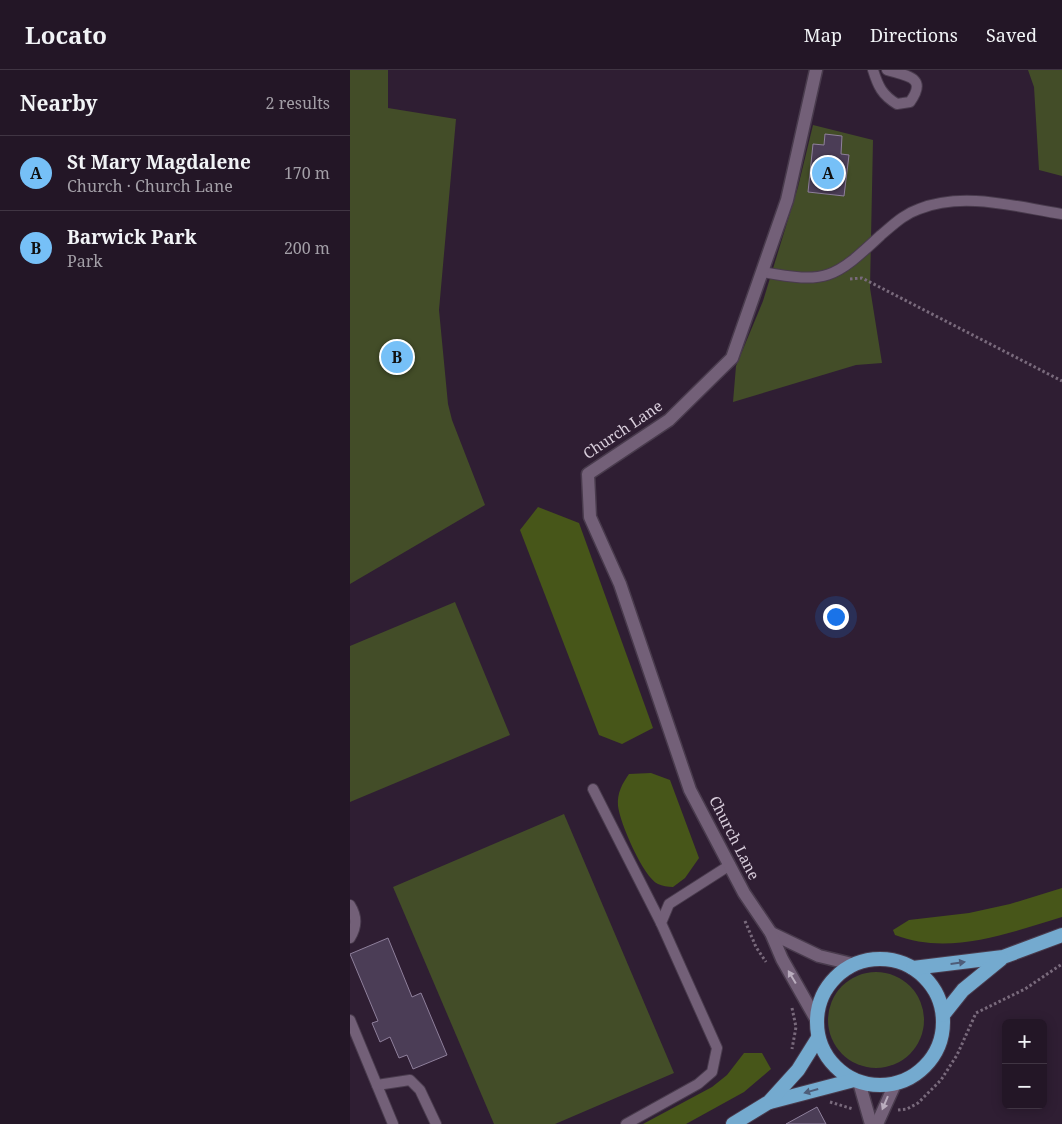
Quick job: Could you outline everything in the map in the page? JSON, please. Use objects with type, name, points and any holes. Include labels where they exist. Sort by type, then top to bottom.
[{"type":"highway","points":[[913,968],[1003,957],[1062,935]]},
{"type":"highway","points":[[943,1015],[963,990],[1003,957]]},
{"type":"highway","points":[[883,958],[899,961],[913,968],[934,988],[943,1015],[939,1045],[932,1059],[909,1078],[895,1084],[877,1086],[856,1081],[844,1074],[828,1059],[818,1038],[816,1019],[818,1005],[830,981],[852,964],[867,959],[883,958]]},
{"type":"highway","points":[[733,1124],[769,1102],[798,1070],[818,1038]]},
{"type":"highway","points":[[769,1102],[856,1081]]},
{"type":"street","name":"Church Lane","points":[[816,70],[787,200],[732,358],[669,420],[588,474],[590,517],[620,584],[690,790],[744,894],[771,934],[782,959],[816,1019]]},
{"type":"street","points":[[771,934],[819,956],[852,964]]},
{"type":"street","points":[[856,1081],[871,1124]]},
{"type":"street","points":[[877,1124],[882,1108],[895,1084]]},
{"type":"lane","points":[[873,70],[878,87],[884,94],[897,104],[910,102],[916,94],[918,86],[915,80],[912,77],[887,70]]},
{"type":"lane","points":[[762,272],[799,278],[825,277],[846,267],[901,217],[918,209],[943,202],[995,203],[1062,214]]},
{"type":"lane","points":[[593,789],[661,923],[717,1048],[712,1072],[698,1084],[626,1124]]},
{"type":"lane","points":[[661,923],[669,904],[730,865]]},
{"type":"lane","points":[[350,905],[356,919],[350,938]]},
{"type":"lane","points":[[350,1020],[393,1124]]},
{"type":"lane","points":[[377,1086],[410,1080],[420,1090],[436,1124]]},
{"type":"path","points":[[843,279],[862,278],[1062,381]]},
{"type":"path","points":[[744,894],[745,926],[767,964]]},
{"type":"path","points":[[882,1108],[895,1111],[907,1109],[918,1103],[941,1080],[957,1055],[976,1013],[1025,989],[1062,964]]},
{"type":"path","points":[[791,1005],[796,1027],[788,1061],[798,1070]]},
{"type":"path","points":[[814,1090],[819,1099],[857,1110],[865,1106]]},
{"type":"green space","points":[[350,70],[388,70],[388,108],[456,119],[439,310],[448,404],[452,420],[485,505],[350,584]]},
{"type":"green space","points":[[1028,70],[1062,70],[1062,176],[1039,170],[1034,87]]},
{"type":"green space","points":[[813,125],[873,140],[870,288],[882,363],[856,365],[733,402],[736,366],[763,301],[798,187]]},
{"type":"green space","points":[[538,507],[579,523],[653,728],[622,744],[599,735],[520,530]]},
{"type":"green space","points":[[455,602],[510,735],[350,802],[350,646]]},
{"type":"green space","points":[[651,773],[670,780],[699,858],[685,878],[673,887],[658,884],[639,861],[618,806],[620,789],[629,774]]},
{"type":"green space","points":[[564,814],[674,1073],[555,1124],[494,1124],[393,887]]},
{"type":"green space","points":[[1062,888],[1062,917],[1021,930],[979,940],[958,943],[936,943],[916,941],[895,935],[893,930],[909,920],[969,913],[1010,904]]},
{"type":"green space","points":[[876,972],[894,975],[910,986],[921,1002],[924,1020],[921,1038],[910,1054],[894,1065],[876,1068],[858,1065],[842,1054],[831,1038],[828,1020],[831,1002],[842,986],[858,975]]},
{"type":"green space","points":[[744,1053],[762,1053],[771,1069],[744,1092],[686,1124],[643,1124],[712,1087],[727,1075]]},
{"type":"building","points":[[825,134],[842,136],[841,154],[849,155],[844,196],[808,192],[813,144],[824,145]]},
{"type":"building","points":[[388,938],[412,997],[421,993],[447,1055],[413,1069],[407,1055],[399,1058],[390,1037],[380,1042],[372,1023],[378,1021],[350,954]]},
{"type":"building","points":[[817,1107],[826,1124],[786,1124]]},
{"type":"place","name":"St Mary Magdalene","points":[[828,173]]},
{"type":"place","name":"Barwick Park","points":[[397,357]]}]
